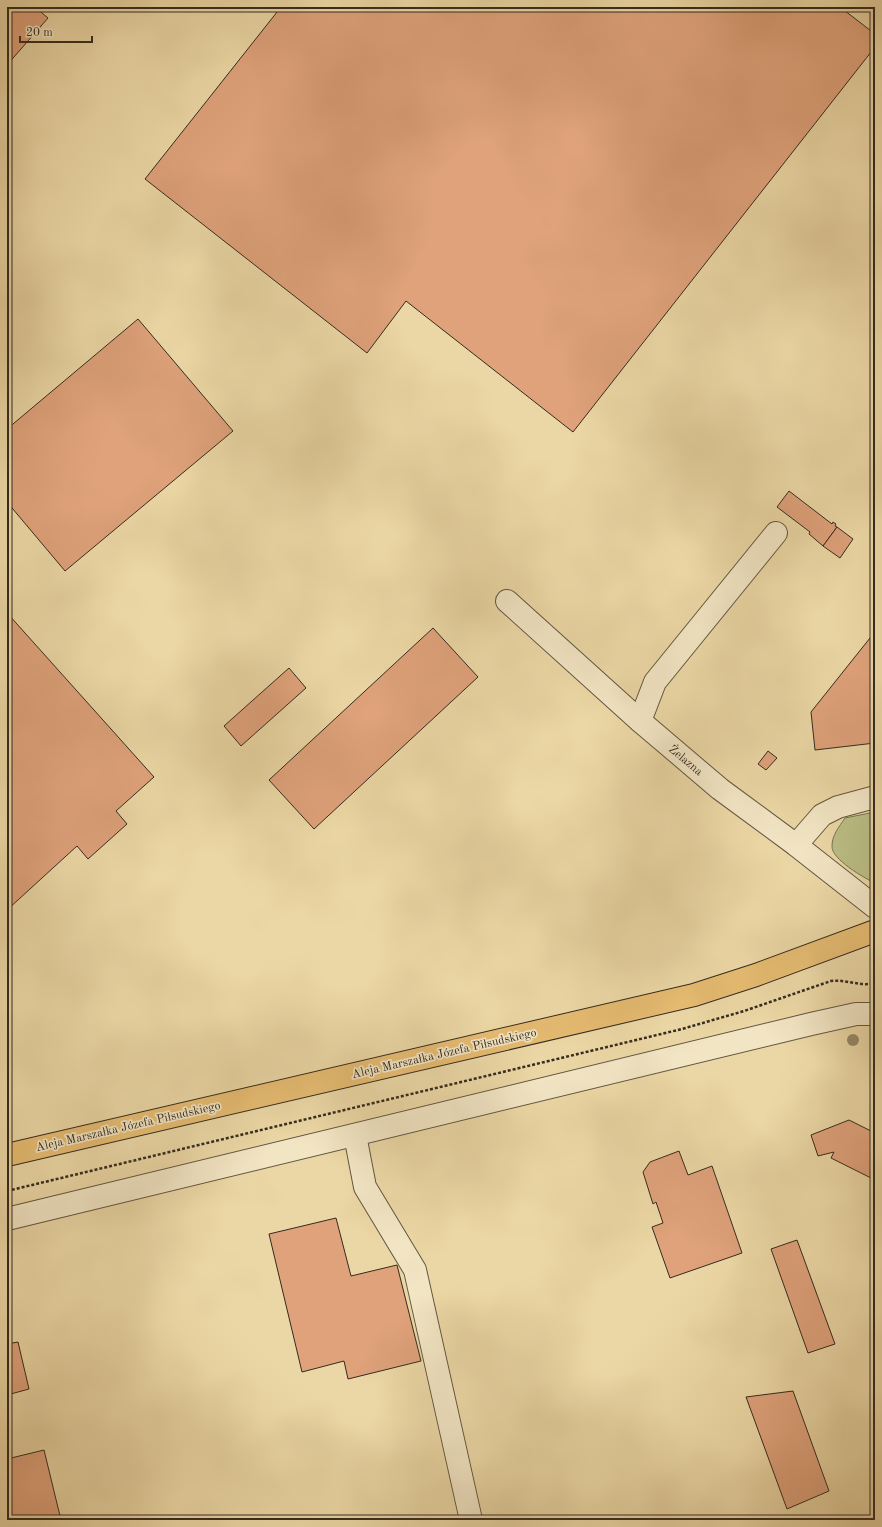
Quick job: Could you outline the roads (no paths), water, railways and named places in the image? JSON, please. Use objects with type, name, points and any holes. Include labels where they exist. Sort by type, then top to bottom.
[{"type":"main road","name":"Aleja Marszałka Józefa Piłsudskiego","points":[[7,1155],[687,997],[756,976],[875,930]]},
{"type":"lane","points":[[640,721],[655,682],[776,532]]},
{"type":"lane","name":"Żelazna","points":[[507,601],[640,721],[720,789],[796,845],[875,907]]},
{"type":"lane","points":[[796,845],[822,816],[838,807],[875,797]]},
{"type":"lane","points":[[7,1219],[811,1024],[856,1014],[875,1014]]},
{"type":"lane","points":[[355,1135],[366,1187],[415,1270],[471,1520]]}]
